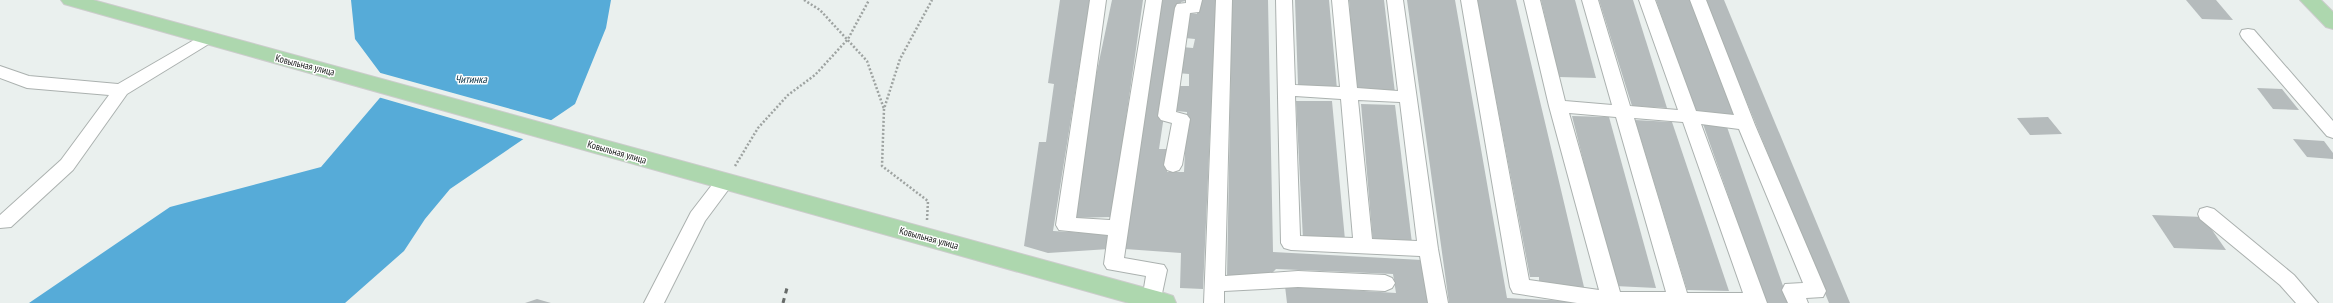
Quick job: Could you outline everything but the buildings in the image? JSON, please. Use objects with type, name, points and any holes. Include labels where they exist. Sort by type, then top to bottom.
[{"type":"main road","name":"Ковыльная улица","points":[[71,0],[206,38],[325,69],[725,182],[1158,301]]},
{"type":"main road","points":[[2310,0],[2333,22]]},
{"type":"lane","points":[[1098,0],[1066,225],[1118,228]]},
{"type":"lane","points":[[1154,0],[1118,228],[1114,264],[1157,270],[1158,301]]},
{"type":"lane","points":[[1173,164],[1181,119],[1166,116],[1183,8],[1193,8],[1194,0]]},
{"type":"lane","points":[[1224,0],[1215,293],[1298,279],[1385,283]]},
{"type":"lane","points":[[1284,0],[1291,243],[1428,249]]},
{"type":"lane","points":[[1340,0],[1363,246]]},
{"type":"lane","points":[[1395,0],[1428,249],[1438,303]]},
{"type":"lane","points":[[1469,0],[1520,287],[1612,300],[1757,302],[1647,0]]},
{"type":"lane","points":[[1532,0],[1558,106],[1612,300]]},
{"type":"lane","points":[[1590,0],[1679,301]]},
{"type":"lane","points":[[1698,0],[1746,125],[1816,291],[1792,290],[1798,303]]},
{"type":"lane","points":[[2248,34],[2333,132]]},
{"type":"lane","points":[[4,222],[67,164],[121,90],[206,38]]},
{"type":"lane","points":[[0,72],[26,82],[121,90]]},
{"type":"lane","points":[[1286,90],[1348,95],[1407,97]]},
{"type":"lane","points":[[1558,106],[1728,120],[1746,125]]},
{"type":"lane","points":[[654,303],[698,216],[725,182]]},
{"type":"lane","points":[[2207,214],[2287,280],[2308,303]]},
{"type":"path","points":[[804,0],[820,10],[848,39],[867,62],[884,109]]},
{"type":"path","points":[[725,182],[758,128],[788,96],[815,75],[848,39],[869,0]]},
{"type":"path","points":[[927,237],[928,201],[882,166],[884,109],[900,59],[932,0]]},
{"type":"water","name":"Читинка","points":[[351,0],[611,0],[606,28],[575,104],[450,189],[425,219],[404,251],[345,303],[29,303],[170,207],[321,167],[390,86],[355,39]]},
{"type":"pier","points":[[377,72],[554,121],[526,140],[378,97],[387,86]]},
{"type":"railway","points":[[783,303],[787,288]]}]
